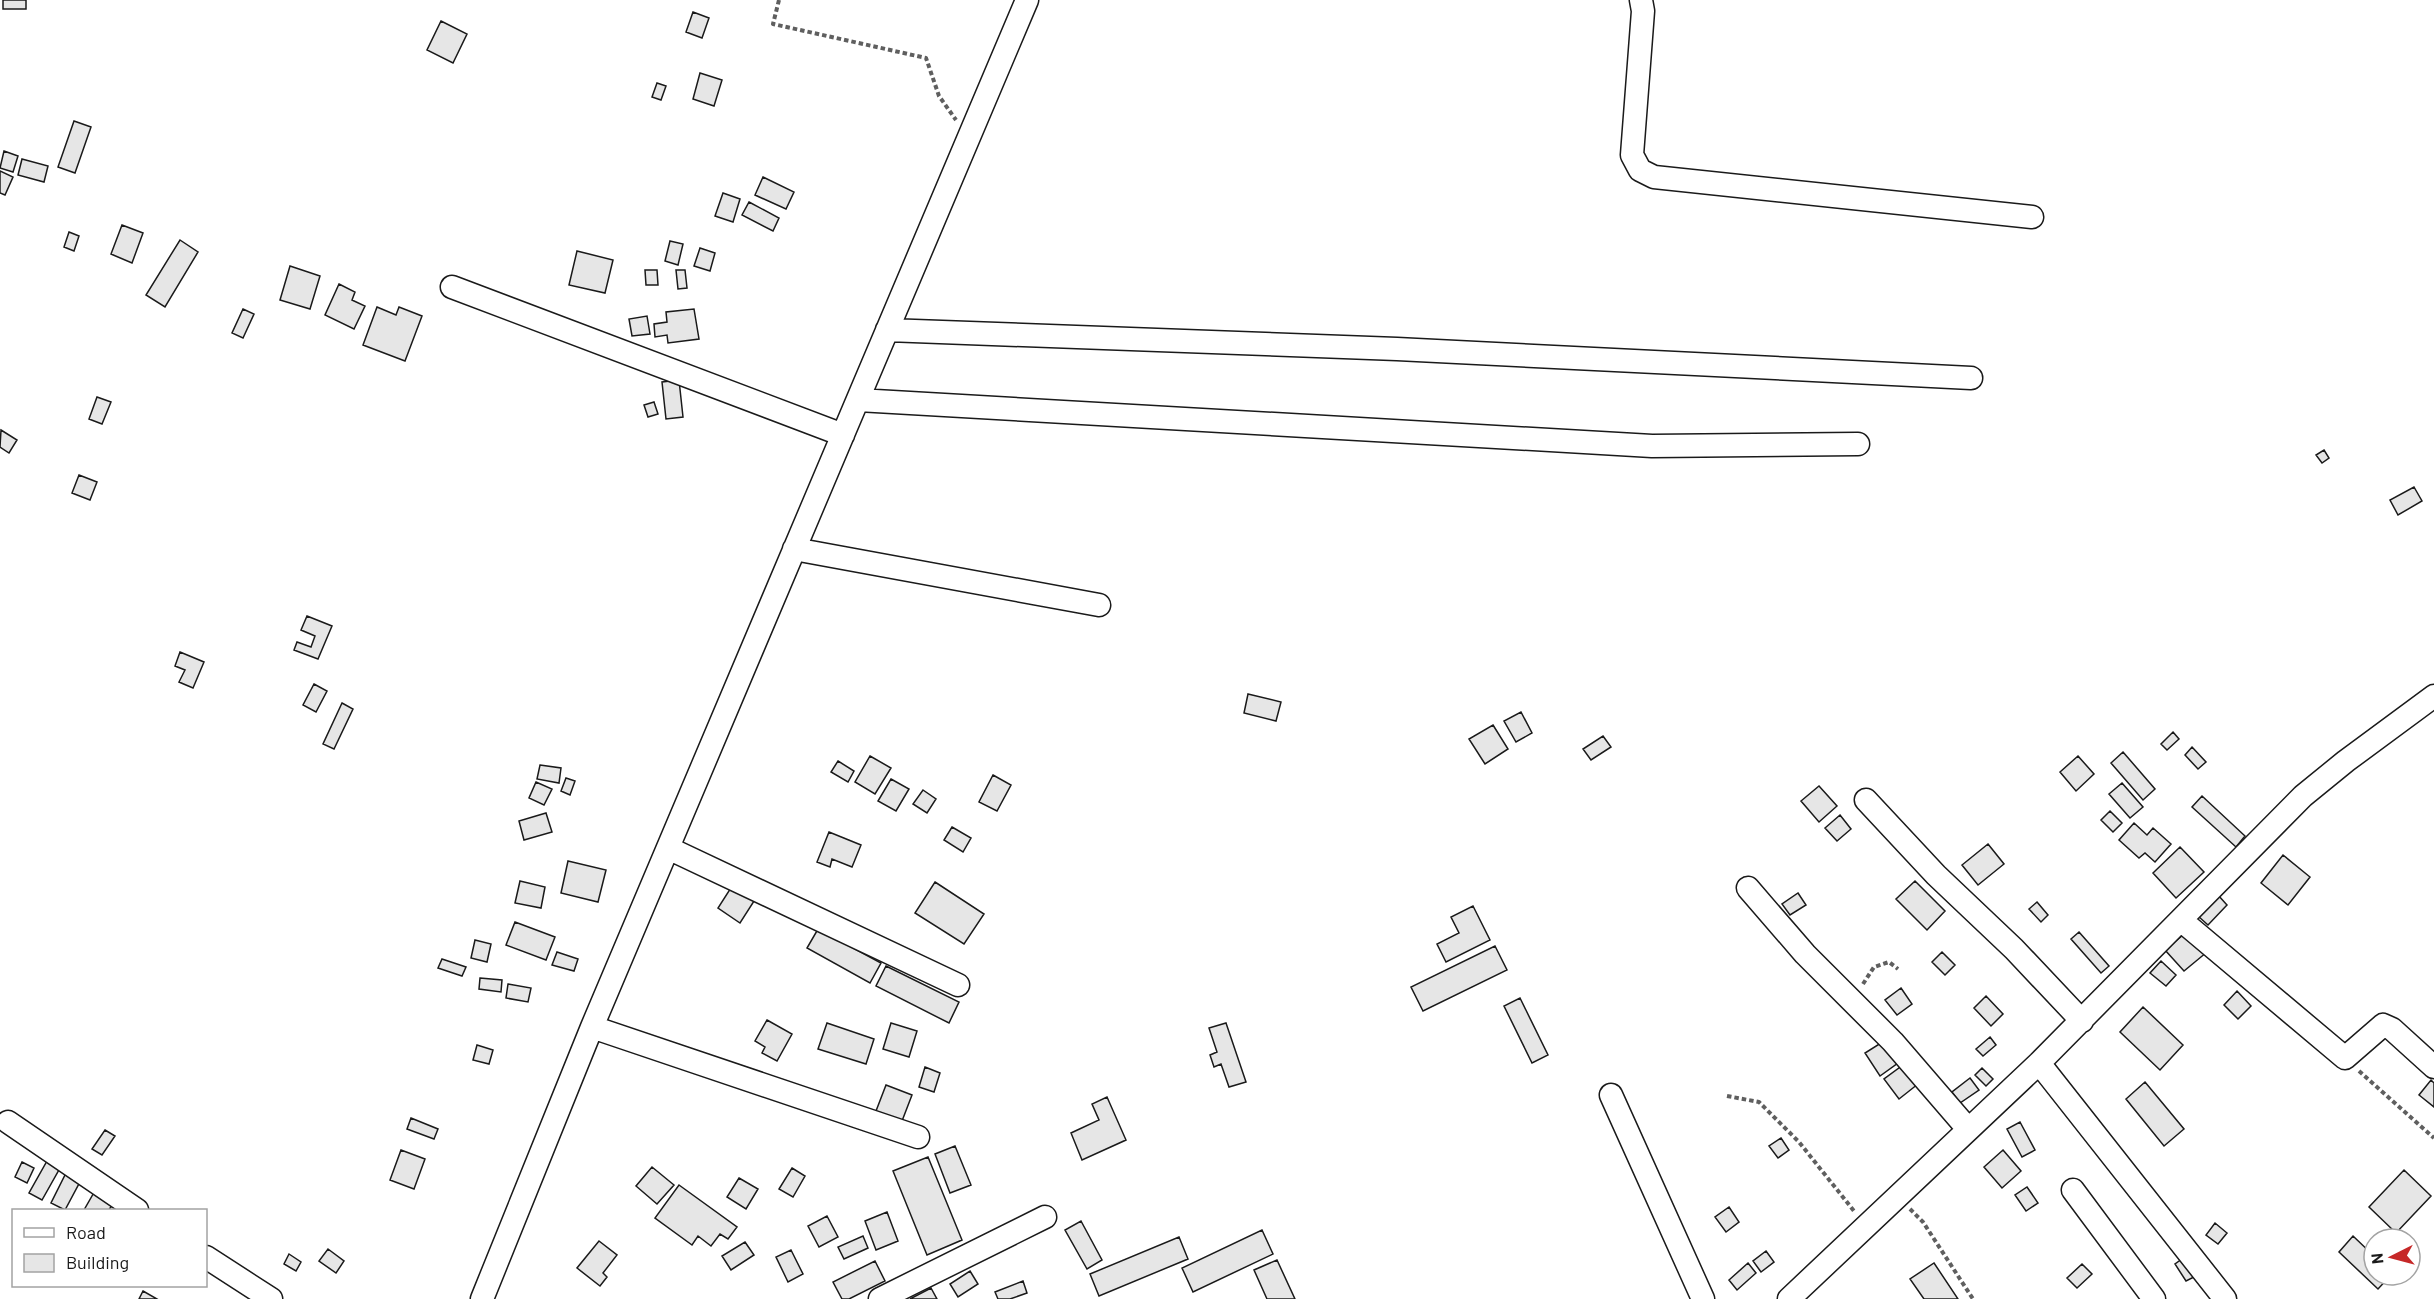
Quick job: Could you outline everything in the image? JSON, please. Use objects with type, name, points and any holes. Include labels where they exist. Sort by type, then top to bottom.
[{"type":"street","points":[[482,1299],[592,1027],[1027,0]]},
{"type":"street","points":[[1641,0],[1643,11],[1632,155],[1640,170],[1654,177],[2032,217]]},
{"type":"street","points":[[453,287],[843,435]]},
{"type":"street","points":[[887,330],[1397,349],[1971,378]]},
{"type":"street","points":[[858,400],[1652,446],[1858,444]]},
{"type":"street","points":[[794,549],[1099,605]]},
{"type":"street","points":[[1789,1299],[2082,1021],[2303,796],[2434,696]]},
{"type":"street","points":[[1866,800],[1936,875],[2014,949],[2082,1021]]},
{"type":"street","points":[[668,848],[958,985]]},
{"type":"street","points":[[1748,888],[1805,954],[1893,1042],[1968,1129]]},
{"type":"street","points":[[2182,921],[2345,1058],[2383,1024],[2392,1029],[2434,1067]]},
{"type":"street","points":[[592,1027],[918,1137]]},
{"type":"street","points":[[2039,1063],[2224,1299]]},
{"type":"street","points":[[1611,1095],[1703,1299]]},
{"type":"street","points":[[8,1122],[136,1209]]},
{"type":"street","points":[[2073,1190],[2154,1299]]},
{"type":"street","points":[[880,1299],[1045,1217]]},
{"type":"street","points":[[207,1258],[271,1299]]},
{"type":"path","points":[[779,0],[773,24],[926,58],[939,96],[968,138]]},
{"type":"path","points":[[1861,1010],[1859,989],[1874,967],[1888,962],[1898,969]]},
{"type":"path","points":[[2345,1058],[2434,1138]]},
{"type":"path","points":[[1727,1096],[1759,1102],[1799,1142],[1858,1216]]},
{"type":"path","points":[[1909,1208],[1923,1222],[1973,1299]]},
{"type":"building","points":[[3,0],[26,0],[26,9],[3,9]]},
{"type":"building","points":[[693,12],[709,18],[702,38],[686,32]]},
{"type":"building","points":[[441,21],[467,34],[453,63],[427,50]]},
{"type":"building","points":[[700,73],[722,80],[714,106],[693,99]]},
{"type":"building","points":[[657,83],[666,86],[661,100],[652,97]]},
{"type":"building","points":[[74,121],[91,127],[75,173],[58,167]]},
{"type":"building","points":[[4,151],[18,156],[13,172],[0,168]]},
{"type":"building","points":[[22,159],[48,166],[44,182],[18,175]]},
{"type":"building","points":[[0,171],[13,177],[5,195],[0,193]]},
{"type":"building","points":[[763,177],[794,192],[786,209],[755,195]]},
{"type":"building","points":[[723,193],[740,199],[733,222],[715,216]]},
{"type":"building","points":[[749,202],[779,218],[773,231],[742,215]]},
{"type":"building","points":[[122,225],[143,233],[132,263],[111,254]]},
{"type":"building","points":[[69,232],[79,236],[74,251],[64,247]]},
{"type":"building","points":[[180,240],[198,252],[165,307],[146,295]]},
{"type":"building","points":[[670,241],[683,244],[678,265],[665,261]]},
{"type":"building","points":[[700,248],[715,253],[710,271],[694,266]]},
{"type":"building","points":[[577,251],[613,260],[605,293],[569,285]]},
{"type":"building","points":[[290,266],[320,276],[310,309],[280,300]]},
{"type":"building","points":[[645,270],[657,270],[658,285],[646,285]]},
{"type":"building","points":[[676,270],[685,270],[687,288],[678,289]]},
{"type":"building","points":[[339,284],[355,292],[352,300],[365,306],[354,329],[325,315]]},
{"type":"building","points":[[377,307],[396,315],[399,307],[422,316],[405,361],[363,345]]},
{"type":"building","points":[[243,309],[254,314],[243,338],[232,333]]},
{"type":"building","points":[[694,309],[699,339],[668,343],[667,335],[655,337],[654,324],[667,322],[666,312]]},
{"type":"building","points":[[647,316],[650,334],[632,336],[629,319]]},
{"type":"building","points":[[679,380],[683,417],[666,419],[662,382]]},
{"type":"building","points":[[97,397],[111,402],[102,424],[89,419]]},
{"type":"building","points":[[654,402],[658,414],[648,417],[644,405]]},
{"type":"building","points":[[1,430],[17,440],[9,453],[0,447]]},
{"type":"building","points":[[2324,450],[2329,458],[2322,463],[2316,455]]},
{"type":"building","points":[[79,475],[97,482],[90,500],[72,493]]},
{"type":"building","points":[[2414,487],[2422,501],[2398,515],[2390,500]]},
{"type":"building","points":[[307,616],[332,626],[318,659],[294,650],[297,642],[311,647],[315,636],[301,630]]},
{"type":"building","points":[[180,652],[204,662],[193,688],[179,682],[185,670],[175,666]]},
{"type":"building","points":[[314,684],[327,691],[316,712],[303,705]]},
{"type":"building","points":[[1248,694],[1281,702],[1276,721],[1244,713]]},
{"type":"building","points":[[342,703],[353,709],[334,749],[323,744]]},
{"type":"building","points":[[1521,712],[1532,733],[1516,742],[1504,721]]},
{"type":"building","points":[[1493,725],[1508,749],[1485,764],[1469,739]]},
{"type":"building","points":[[2173,732],[2179,739],[2167,750],[2161,744]]},
{"type":"building","points":[[1603,736],[1611,747],[1591,760],[1583,749]]},
{"type":"building","points":[[2192,747],[2206,762],[2198,769],[2185,755]]},
{"type":"building","points":[[2123,752],[2155,789],[2143,800],[2111,763]]},
{"type":"building","points":[[870,756],[891,768],[875,794],[855,782]]},
{"type":"building","points":[[2078,756],[2094,774],[2076,791],[2060,772]]},
{"type":"building","points":[[838,761],[854,771],[848,782],[831,772]]},
{"type":"building","points":[[540,765],[561,768],[559,783],[537,779]]},
{"type":"building","points":[[993,775],[1011,785],[997,811],[979,802]]},
{"type":"building","points":[[566,778],[575,781],[570,795],[561,791]]},
{"type":"building","points":[[891,779],[909,789],[896,811],[878,801]]},
{"type":"building","points":[[536,782],[552,789],[544,805],[529,798]]},
{"type":"building","points":[[2122,783],[2143,807],[2130,818],[2109,794]]},
{"type":"building","points":[[1819,786],[1837,806],[1819,822],[1801,801]]},
{"type":"building","points":[[923,790],[936,799],[927,813],[913,804]]},
{"type":"building","points":[[2202,796],[2245,836],[2236,847],[2192,807]]},
{"type":"building","points":[[2110,811],[2122,823],[2113,832],[2101,820]]},
{"type":"building","points":[[546,813],[552,832],[524,840],[519,821]]},
{"type":"building","points":[[1840,815],[1851,829],[1837,841],[1825,828]]},
{"type":"building","points":[[2134,823],[2147,835],[2153,828],[2171,844],[2155,862],[2145,853],[2139,858],[2119,840]]},
{"type":"building","points":[[952,827],[971,838],[963,852],[944,840]]},
{"type":"building","points":[[829,832],[861,845],[852,867],[832,859],[830,867],[817,862]]},
{"type":"building","points":[[1988,844],[2004,864],[1978,885],[1962,865]]},
{"type":"building","points":[[2180,847],[2204,872],[2176,898],[2153,873]]},
{"type":"building","points":[[2283,855],[2310,877],[2288,905],[2261,883]]},
{"type":"building","points":[[568,861],[606,870],[598,902],[561,893]]},
{"type":"building","points":[[520,881],[545,887],[541,908],[515,903]]},
{"type":"building","points":[[1915,881],[1945,911],[1927,930],[1896,899]]},
{"type":"building","points":[[935,882],[984,914],[964,944],[915,913]]},
{"type":"building","points":[[734,883],[756,898],[740,923],[718,908]]},
{"type":"building","points":[[1798,893],[1806,905],[1790,915],[1782,904]]},
{"type":"building","points":[[2218,895],[2227,905],[2208,925],[2198,916]]},
{"type":"building","points":[[2037,902],[2048,915],[2041,922],[2029,909]]},
{"type":"building","points":[[1473,906],[1490,940],[1446,962],[1437,944],[1459,933],[1451,917]]},
{"type":"building","points":[[515,922],[555,937],[546,960],[506,945]]},
{"type":"building","points":[[818,929],[881,963],[870,983],[807,948]]},
{"type":"building","points":[[2189,930],[2207,952],[2184,971],[2165,950]]},
{"type":"building","points":[[2079,932],[2109,966],[2101,973],[2071,939]]},
{"type":"building","points":[[475,940],[491,944],[487,962],[471,958]]},
{"type":"building","points":[[1495,946],[1507,970],[1423,1011],[1411,987]]},
{"type":"building","points":[[557,952],[578,959],[574,971],[552,965]]},
{"type":"building","points":[[1942,952],[1955,965],[1945,975],[1932,962]]},
{"type":"building","points":[[442,959],[466,967],[462,976],[438,968]]},
{"type":"building","points":[[2161,961],[2176,975],[2166,986],[2150,973]]},
{"type":"building","points":[[886,966],[959,1002],[949,1023],[876,986]]},
{"type":"building","points":[[480,978],[502,980],[501,992],[479,989]]},
{"type":"building","points":[[508,984],[531,988],[528,1002],[506,998]]},
{"type":"building","points":[[1901,988],[1912,1004],[1897,1015],[1885,1000]]},
{"type":"building","points":[[2237,991],[2251,1006],[2238,1019],[2224,1005]]},
{"type":"building","points":[[1986,996],[2003,1014],[1991,1026],[1974,1008]]},
{"type":"building","points":[[1520,998],[1548,1055],[1532,1063],[1504,1006]]},
{"type":"building","points":[[2143,1007],[2183,1045],[2160,1070],[2120,1032]]},
{"type":"building","points":[[767,1020],[792,1034],[777,1061],[762,1053],[765,1047],[755,1041]]},
{"type":"building","points":[[827,1023],[874,1039],[866,1064],[818,1049]]},
{"type":"building","points":[[891,1023],[917,1031],[909,1057],[883,1049]]},
{"type":"building","points":[[1226,1023],[1246,1082],[1229,1087],[1221,1064],[1214,1067],[1210,1055],[1217,1052],[1209,1028]]},
{"type":"building","points":[[1990,1037],[1996,1045],[1983,1056],[1976,1049]]},
{"type":"building","points":[[1884,1041],[1898,1063],[1880,1076],[1865,1053]]},
{"type":"building","points":[[477,1045],[493,1050],[489,1064],[473,1060]]},
{"type":"building","points":[[1903,1065],[1918,1084],[1899,1099],[1884,1079]]},
{"type":"building","points":[[925,1067],[940,1073],[934,1092],[919,1087]]},
{"type":"building","points":[[1982,1068],[1993,1079],[1986,1086],[1975,1075]]},
{"type":"building","points":[[1970,1078],[1979,1090],[1960,1103],[1952,1092]]},
{"type":"building","points":[[2431,1080],[2434,1083],[2434,1107],[2419,1095]]},
{"type":"building","points":[[2145,1082],[2184,1129],[2164,1146],[2126,1099]]},
{"type":"building","points":[[886,1085],[912,1095],[902,1121],[876,1111]]},
{"type":"building","points":[[1107,1097],[1126,1140],[1082,1160],[1071,1133],[1099,1120],[1092,1104]]},
{"type":"building","points":[[411,1118],[438,1129],[434,1139],[407,1129]]},
{"type":"building","points":[[2020,1122],[2035,1150],[2022,1157],[2007,1129]]},
{"type":"building","points":[[105,1130],[115,1136],[102,1155],[92,1149]]},
{"type":"building","points":[[1781,1138],[1789,1150],[1778,1158],[1769,1146]]},
{"type":"building","points":[[955,1146],[971,1185],[950,1193],[935,1154]]},
{"type":"building","points":[[401,1150],[425,1159],[414,1189],[390,1180]]},
{"type":"building","points":[[2003,1150],[2021,1171],[2002,1188],[1984,1167]]},
{"type":"building","points":[[928,1157],[962,1240],[927,1255],[893,1171]]},
{"type":"building","points":[[47,1161],[60,1168],[42,1200],[29,1193]]},
{"type":"building","points":[[22,1162],[34,1168],[27,1183],[15,1177]]},
{"type":"building","points":[[652,1167],[674,1185],[657,1204],[636,1186]]},
{"type":"building","points":[[792,1168],[805,1176],[793,1197],[779,1189]]},
{"type":"building","points":[[2404,1170],[2431,1196],[2402,1227],[2390,1227],[2369,1207]]},
{"type":"building","points":[[67,1171],[82,1178],[66,1209],[51,1203]]},
{"type":"building","points":[[739,1178],[758,1189],[746,1209],[727,1197]]},
{"type":"building","points":[[679,1185],[737,1227],[728,1239],[720,1234],[711,1246],[698,1236],[692,1245],[655,1218]]},
{"type":"building","points":[[2027,1187],[2038,1203],[2026,1211],[2015,1195]]},
{"type":"building","points":[[96,1189],[115,1200],[110,1209],[85,1209]]},
{"type":"building","points":[[1729,1207],[1739,1222],[1726,1232],[1715,1217]]},
{"type":"building","points":[[887,1212],[898,1241],[876,1250],[865,1221]]},
{"type":"building","points":[[827,1216],[838,1237],[819,1247],[808,1226]]},
{"type":"building","points":[[1081,1221],[1102,1260],[1087,1269],[1065,1230]]},
{"type":"building","points":[[2215,1223],[2227,1233],[2218,1244],[2206,1235]]},
{"type":"building","points":[[1262,1230],[1273,1254],[1193,1292],[1182,1268]]},
{"type":"building","points":[[863,1236],[868,1248],[844,1259],[838,1247]]},
{"type":"building","points":[[2353,1236],[2362,1245],[2362,1274],[2339,1252]]},
{"type":"building","points":[[1179,1237],[1188,1259],[1099,1296],[1090,1274]]},
{"type":"building","points":[[599,1241],[617,1255],[603,1273],[607,1277],[600,1286],[577,1268]]},
{"type":"building","points":[[745,1242],[754,1255],[731,1270],[722,1256]]},
{"type":"building","points":[[328,1249],[344,1261],[336,1273],[319,1261]]},
{"type":"building","points":[[791,1250],[803,1274],[788,1282],[776,1257]]},
{"type":"building","points":[[1766,1251],[1774,1262],[1761,1272],[1753,1261]]},
{"type":"building","points":[[289,1254],[301,1262],[296,1271],[284,1264]]},
{"type":"building","points":[[2182,1259],[2194,1277],[2186,1281],[2175,1264]]},
{"type":"building","points":[[1277,1260],[1295,1299],[1267,1299],[1254,1270]]},
{"type":"building","points":[[875,1261],[885,1281],[849,1299],[842,1299],[833,1282]]},
{"type":"building","points":[[1748,1263],[1756,1273],[1737,1290],[1729,1280]]},
{"type":"building","points":[[1934,1263],[1958,1299],[1924,1299],[1910,1279]]},
{"type":"building","points":[[2082,1264],[2092,1274],[2077,1288],[2067,1278]]},
{"type":"building","points":[[970,1271],[978,1284],[958,1297],[950,1284]]},
{"type":"building","points":[[1023,1281],[1027,1293],[1010,1299],[998,1299],[995,1292]]},
{"type":"building","points":[[931,1288],[937,1299],[910,1299]]},
{"type":"building","points":[[143,1291],[157,1299],[139,1299]]}]
